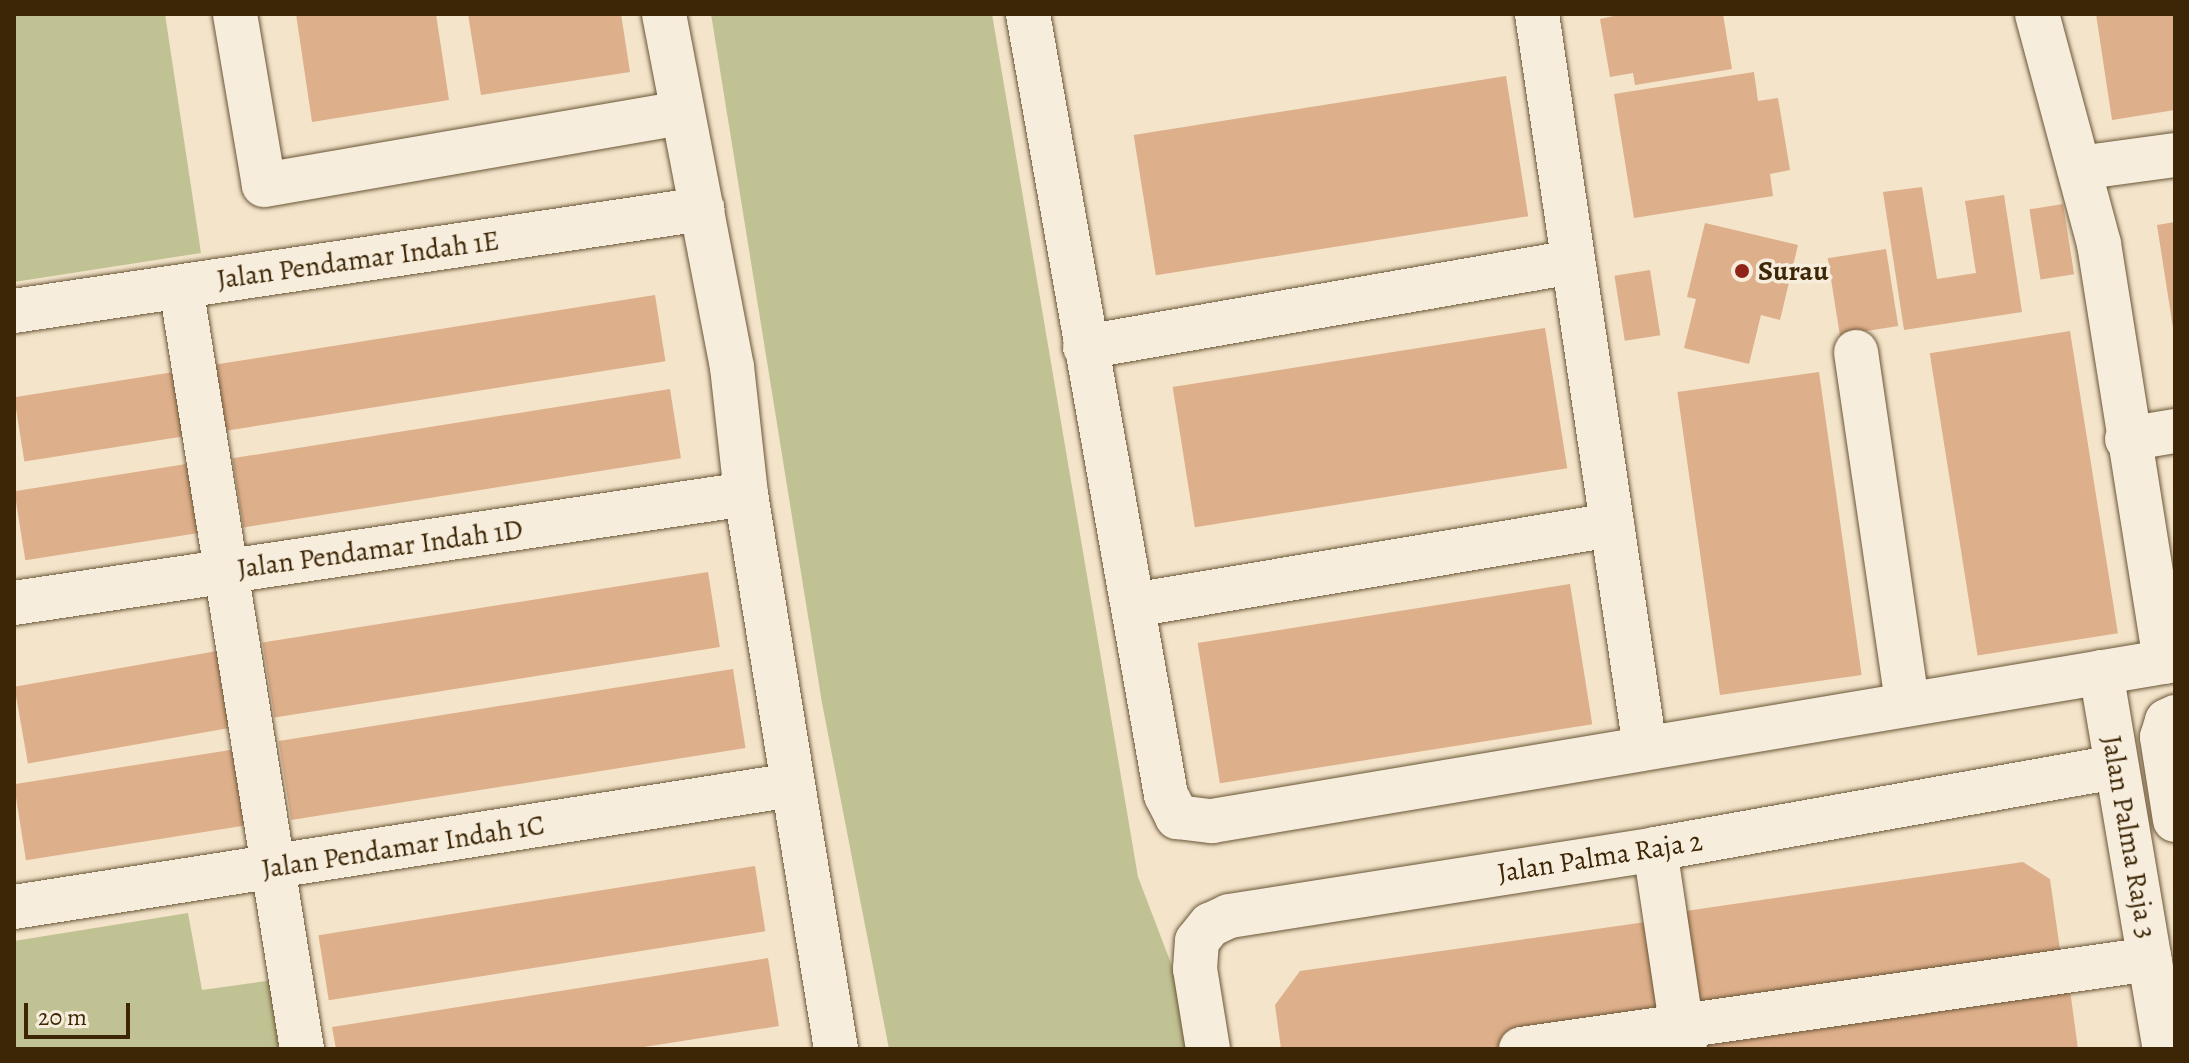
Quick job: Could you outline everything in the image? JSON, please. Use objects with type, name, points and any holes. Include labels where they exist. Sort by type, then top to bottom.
[{"type":"street","points":[[235,14],[264,185],[679,113]]},
{"type":"street","points":[[664,14],[679,113],[702,209],[732,367],[746,494],[836,1049]]},
{"type":"street","points":[[1028,14],[1166,795],[1177,817],[1190,822],[2170,661],[2127,439],[2099,244],[2037,14]]},
{"type":"street","points":[[1537,14],[1645,748]]},
{"type":"street","points":[[2079,168],[2175,155]]},
{"type":"street","name":"Jalan Pendamar Indah 1E","points":[[14,311],[702,209]]},
{"type":"street","points":[[1085,347],[1573,262]]},
{"type":"street","points":[[181,287],[270,868],[302,1049]]},
{"type":"street","points":[[1856,352],[1907,702]]},
{"type":"street","points":[[2127,439],[2175,431]]},
{"type":"street","name":"Jalan Pendamar Indah 1D","points":[[14,603],[746,494]]},
{"type":"street","points":[[1133,605],[1612,525]]},
{"type":"street","name":"Jalan Palma Raja 3","points":[[2101,672],[2117,767],[2159,909],[2150,959],[2165,1049]]},
{"type":"street","points":[[2175,717],[2167,721],[2162,737],[2175,820]]},
{"type":"street","name":"Jalan Palma Raja 2","points":[[1208,1049],[1195,969],[1197,941],[1210,925],[1229,916],[1655,849],[2117,767]]},
{"type":"street","name":"Jalan Pendamar Indah 1C","points":[[14,907],[792,785]]},
{"type":"street","points":[[1655,849],[1683,1038]]},
{"type":"street","points":[[1521,1049],[1683,1038],[2150,959]]},
{"type":"green space","points":[[14,14],[165,14],[201,253],[14,282]]},
{"type":"green space","points":[[711,14],[992,14],[1138,877],[1172,966],[1186,1049],[889,1049],[822,703]]},
{"type":"green space","points":[[188,913],[202,990],[280,979],[291,1049],[14,1049],[14,941]]},
{"type":"building","points":[[296,14],[436,14],[449,100],[312,122]]},
{"type":"building","points":[[468,14],[621,14],[630,72],[481,95]]},
{"type":"building","points":[[1623,14],[1723,14],[1732,69],[1635,85],[1633,73],[1610,77],[1600,19]]},
{"type":"building","points":[[2096,14],[2175,14],[2175,110],[2112,120]]},
{"type":"building","points":[[1754,72],[1758,101],[1778,98],[1790,170],[1770,174],[1773,196],[1634,218],[1614,94]]},
{"type":"building","points":[[1506,76],[1528,216],[1156,275],[1134,135]]},
{"type":"building","points":[[1922,187],[1937,279],[1976,273],[1965,201],[2004,195],[2022,312],[1904,330],[1883,192]]},
{"type":"building","points":[[2063,204],[2074,274],[2041,279],[2029,209]]},
{"type":"building","points":[[2175,222],[2175,328],[2173,328],[2157,225]]},
{"type":"building","name":"Surau","points":[[1705,223],[1798,245],[1780,320],[1761,315],[1749,364],[1684,348],[1696,299],[1687,297]]},
{"type":"building","points":[[1886,249],[1898,326],[1840,335],[1828,258]]},
{"type":"building","points":[[1650,270],[1660,335],[1625,341],[1614,276]]},
{"type":"building","points":[[655,295],[665,361],[226,431],[215,365]]},
{"type":"building","points":[[1545,328],[1567,468],[1195,527],[1173,387]]},
{"type":"building","points":[[2070,331],[2118,633],[1978,655],[1930,353]]},
{"type":"building","points":[[193,369],[203,433],[24,462],[14,397]]},
{"type":"building","points":[[1819,372],[1862,675],[1720,695],[1677,392]]},
{"type":"building","points":[[670,389],[681,458],[243,527],[232,458]]},
{"type":"building","points":[[205,461],[216,530],[25,560],[14,491]]},
{"type":"building","points":[[708,572],[720,647],[274,718],[263,643]]},
{"type":"building","points":[[1570,584],[1592,724],[1220,783],[1198,643]]},
{"type":"building","points":[[234,648],[248,725],[28,764],[14,687]]},
{"type":"building","points":[[733,669],[746,748],[291,820],[279,741]]},
{"type":"building","points":[[249,747],[261,823],[26,860],[14,784]]},
{"type":"building","points":[[2023,862],[2050,879],[2063,971],[1695,1024],[1679,912]]},
{"type":"building","points":[[755,866],[765,931],[329,1000],[318,935]]},
{"type":"building","points":[[1653,921],[1669,1032],[1550,1049],[1281,1049],[1275,1005],[1300,971]]},
{"type":"building","points":[[768,958],[779,1026],[631,1049],[336,1049],[332,1027]]},
{"type":"building","points":[[2070,990],[2078,1049],[1700,1049],[1700,1043]]},
{"type":"place","name":"Surau","points":[[1742,271]]}]
